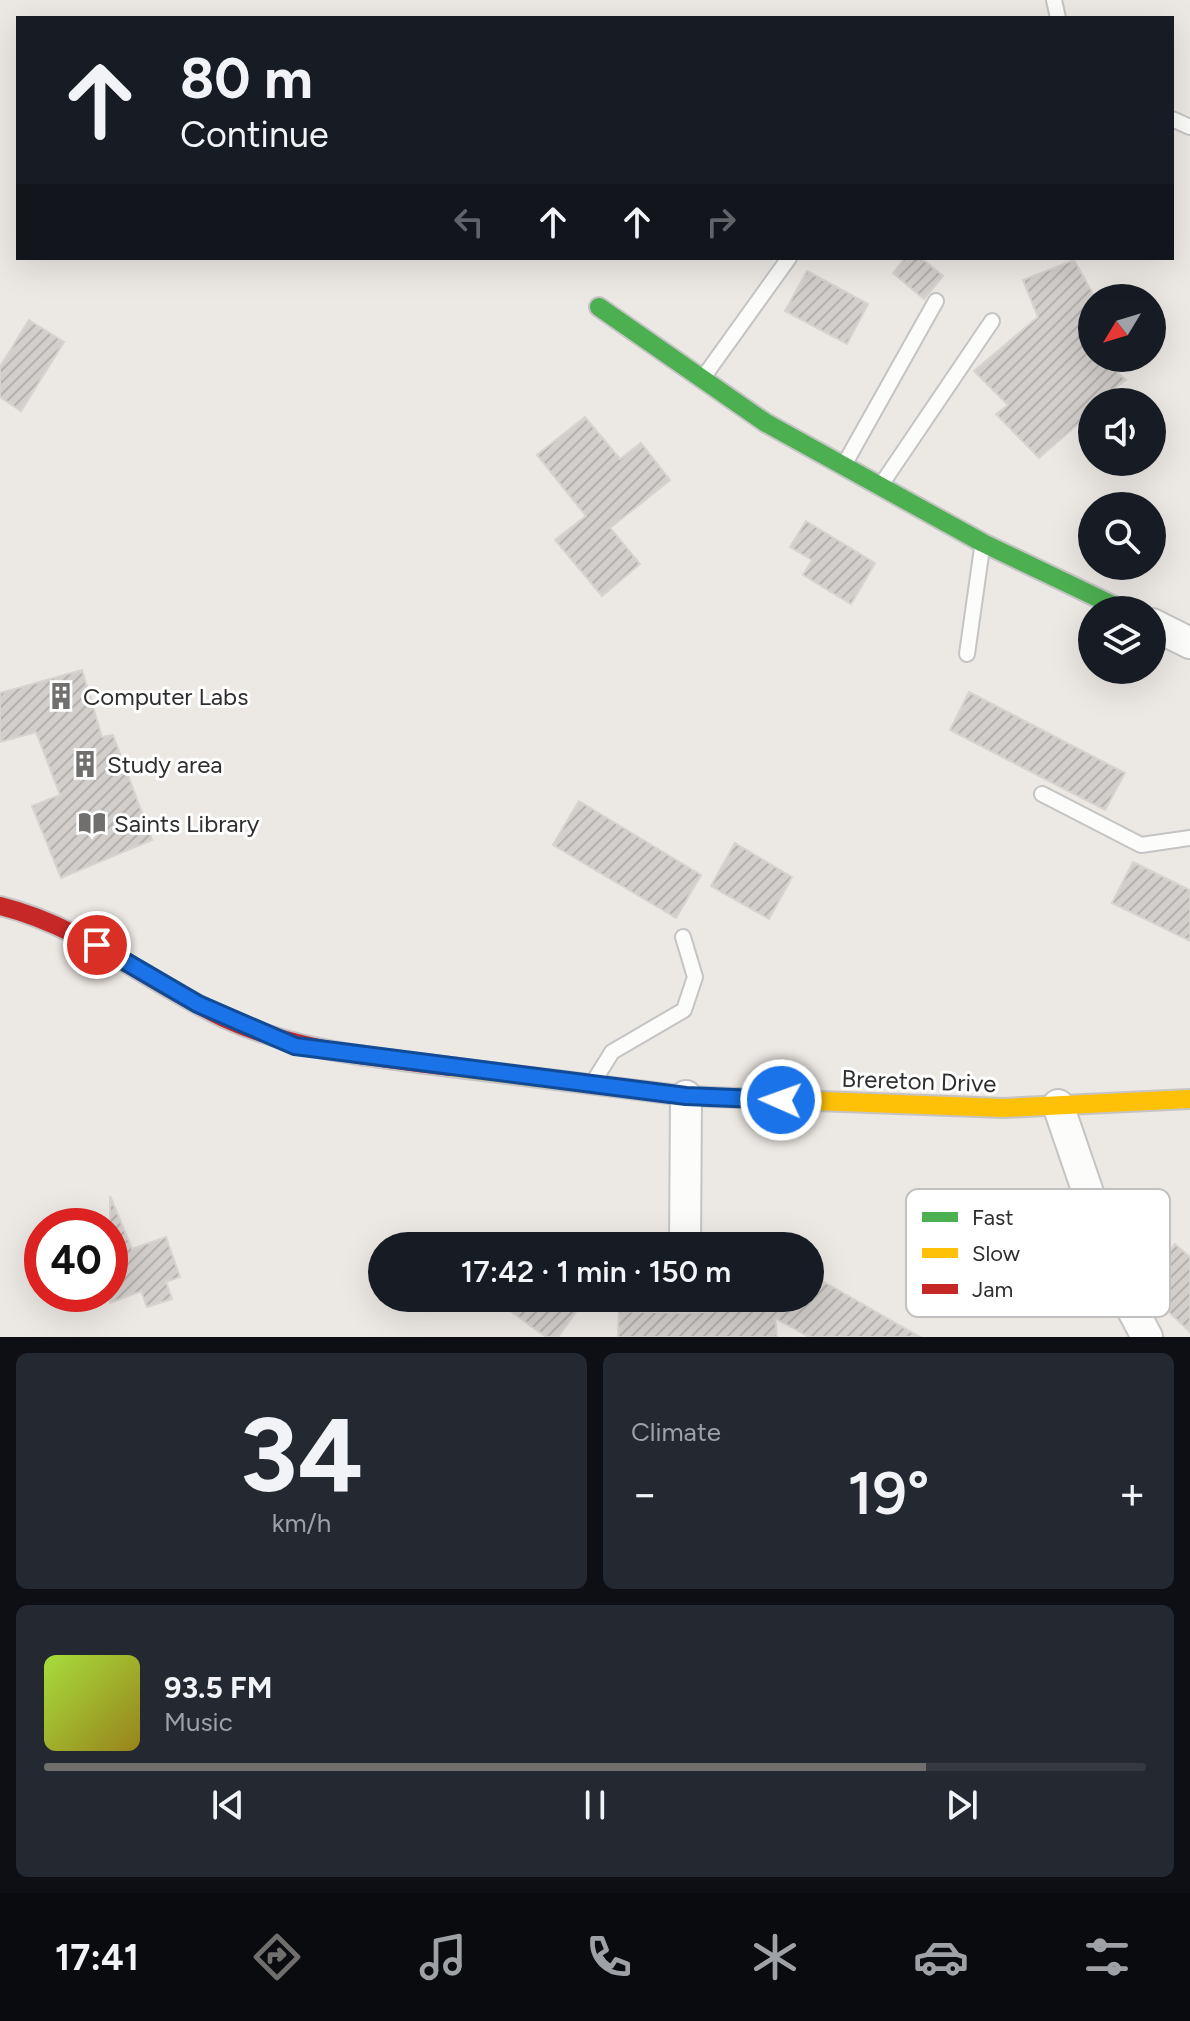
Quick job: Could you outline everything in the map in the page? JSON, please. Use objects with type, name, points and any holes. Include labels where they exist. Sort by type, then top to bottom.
[{"type":"street","points":[[599,307],[766,423],[983,543],[1094,596]]},
{"type":"street","points":[[1166,631],[1190,643]]},
{"type":"street","name":"Brereton Drive","points":[[0,906],[39,914],[76,932],[198,1004],[295,1046],[686,1096],[1003,1108],[1190,1099]]},
{"type":"street","points":[[685,1232],[686,1096]]},
{"type":"street","points":[[1058,1105],[1087,1189]]},
{"type":"street","points":[[1136,1317],[1147,1337]]},
{"type":"lane","points":[[702,379],[788,260]]},
{"type":"lane","points":[[844,465],[936,301]]},
{"type":"lane","points":[[881,485],[992,321]]},
{"type":"lane","points":[[967,654],[983,543]]},
{"type":"lane","points":[[1042,794],[1141,845],[1190,838]]},
{"type":"lane","points":[[592,1085],[612,1052],[684,1010],[695,977],[683,937]]},
{"type":"building","points":[[903,260],[923,260],[943,276],[924,299],[893,273]]},
{"type":"building","points":[[1074,260],[1088,284],[1078,284],[1078,372],[1119,372],[1126,380],[1115,388],[1078,388],[1078,424],[1039,458],[996,414],[1008,405],[974,371],[1038,317],[1023,280]]},
{"type":"building","points":[[807,271],[868,304],[847,344],[785,311]]},
{"type":"building","points":[[29,320],[64,342],[21,411],[0,397],[0,367]]},
{"type":"building","points":[[585,417],[620,459],[641,443],[670,480],[610,528],[640,564],[602,596],[555,540],[586,516],[537,455]]},
{"type":"building","points":[[806,521],[875,563],[851,604],[803,575],[812,560],[790,547]]},
{"type":"building","points":[[82,670],[102,737],[113,735],[152,840],[61,878],[32,806],[60,795],[36,732],[0,742],[0,693]]},
{"type":"building","points":[[969,692],[1125,773],[1105,810],[950,730]]},
{"type":"building","points":[[579,801],[701,875],[676,918],[553,845]]},
{"type":"building","points":[[735,843],[792,877],[769,919],[711,886]]},
{"type":"building","points":[[1133,862],[1190,890],[1190,941],[1112,903]]},
{"type":"building","points":[[166,1237],[180,1277],[166,1282],[172,1299],[147,1307],[141,1291],[128,1296],[128,1239],[132,1249]]},
{"type":"building","points":[[1175,1244],[1190,1257],[1190,1332],[1170,1313],[1170,1250]]},
{"type":"building","points":[[824,1282],[920,1337],[809,1337],[775,1318],[777,1337],[618,1337],[619,1312],[824,1312]]},
{"type":"building","points":[[511,1312],[576,1312],[558,1337],[546,1337]]},
{"type":"traffic: fast","points":[[599,307],[766,423],[983,543],[1094,596]]},
{"type":"traffic: slow","points":[[450,1067],[686,1096],[1003,1108],[1190,1099]]},
{"type":"traffic: jam","points":[[0,906],[59,927],[196,1004],[251,1029],[335,1051],[450,1067]]},
{"type":"place","name":"Computer Labs","points":[[61,696]]},
{"type":"place","name":"Study area","points":[[85,764]]},
{"type":"place","name":"Saints Library","points":[[92,823]]},
{"type":"route","points":[[97,945],[198,1004],[295,1046],[686,1096],[781,1100]]}]
